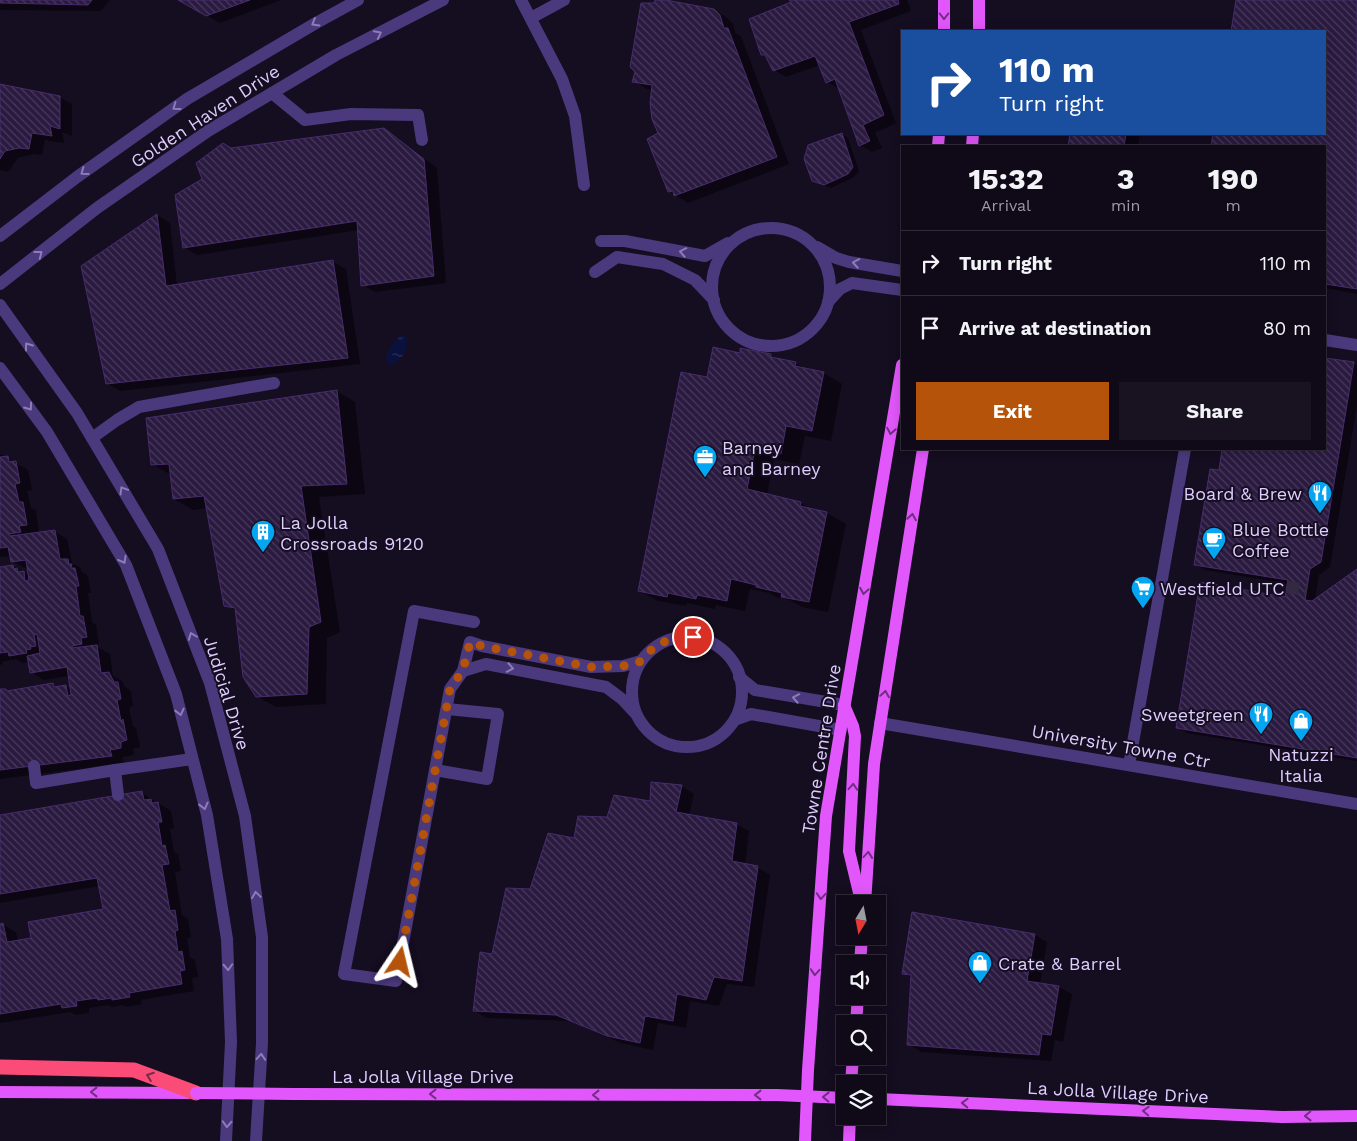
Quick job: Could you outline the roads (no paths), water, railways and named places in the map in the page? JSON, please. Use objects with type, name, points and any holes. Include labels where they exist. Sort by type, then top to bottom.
[{"type":"highway","points":[[0,1067],[134,1070],[196,1092]]},
{"type":"main road","points":[[944,0],[944,30]]},
{"type":"main road","points":[[979,0],[979,30]]},
{"type":"main road","name":"Towne Centre Drive","points":[[805,1141],[826,816],[901,371]]},
{"type":"main road","points":[[864,895],[874,764],[923,450]]},
{"type":"main road","points":[[844,705],[855,736],[849,852],[861,895]]},
{"type":"main road","name":"La Jolla Village Drive","points":[[0,1092],[777,1095],[836,1098]]},
{"type":"main road","name":"La Jolla Village Drive","points":[[886,1099],[1282,1116],[1357,1116]]},
{"type":"main road","points":[[849,1141],[850,1125]]},
{"type":"street","name":"Golden Haven Drive","points":[[0,236],[187,99],[358,0]]},
{"type":"street","name":"Golden Haven Drive","points":[[0,284],[97,208],[200,136],[336,55],[443,0]]},
{"type":"street","points":[[521,0],[562,79],[575,116],[584,186]]},
{"type":"street","points":[[531,18],[564,0]]},
{"type":"street","points":[[272,93],[305,120],[351,114],[418,115],[422,140]]},
{"type":"street","points":[[601,241],[625,241],[705,256],[757,229],[772,228],[787,230],[800,235],[836,258],[901,271]]},
{"type":"street","points":[[743,235],[731,244],[721,256],[714,270],[712,285],[714,300],[720,316],[731,330],[745,339],[762,345],[779,345],[796,340],[810,331],[822,318],[831,290],[830,277],[827,265],[812,244]]},
{"type":"street","points":[[594,272],[617,257],[663,264],[695,280],[714,300]]},
{"type":"street","points":[[828,302],[840,289],[852,283],[901,290]]},
{"type":"street","name":"Judicial Drive","points":[[0,305],[77,413],[158,549],[210,683],[245,816],[262,937],[262,1043],[256,1141]]},
{"type":"street","points":[[1326,340],[1357,346]]},
{"type":"street","points":[[0,368],[47,432],[126,565],[176,694],[207,815],[226,939],[232,1042],[226,1141]]},
{"type":"street","points":[[92,438],[139,407],[274,382]]},
{"type":"street","points":[[1130,765],[1185,450]]},
{"type":"street","points":[[474,622],[414,611],[344,974],[396,982],[450,689],[463,670],[470,642],[591,667],[623,666],[641,661]]},
{"type":"street","points":[[463,670],[486,664],[606,688],[622,699],[653,736],[673,746],[698,747],[714,741],[726,732],[736,719],[743,700],[738,668],[728,653],[712,642],[693,637],[673,638],[654,648],[641,661],[633,680],[632,695],[636,714]]},
{"type":"street","points":[[739,677],[755,690],[844,705]]},
{"type":"street","points":[[435,770],[487,779],[498,714],[447,709]]},
{"type":"street","points":[[736,719],[751,714],[841,730]]},
{"type":"street","name":"University Towne Ctr","points":[[880,723],[1357,804]]},
{"type":"street","points":[[34,766],[36,783],[192,759]]},
{"type":"street","points":[[115,770],[118,795]]},
{"type":"water","points":[[402,335],[406,336],[406,350],[398,361],[389,365],[386,360],[389,349]]},
{"type":"tunnel","points":[[1287,587],[1307,590]]},
{"type":"place","name":"Barney and Barney","points":[[705,478]]},
{"type":"place","name":"Board & Brew","points":[[1320,514]]},
{"type":"place","name":"La Jolla Crossroads 9120","points":[[263,553]]},
{"type":"place","name":"Blue Bottle Coffee","points":[[1214,560]]},
{"type":"place","name":"Westfield UTC","points":[[1143,609]]},
{"type":"place","name":"Sweetgreen","points":[[1261,735]]},
{"type":"place","name":"Natuzzi Italia","points":[[1301,742]]},
{"type":"place","name":"Crate & Barrel","points":[[980,984]]}]
